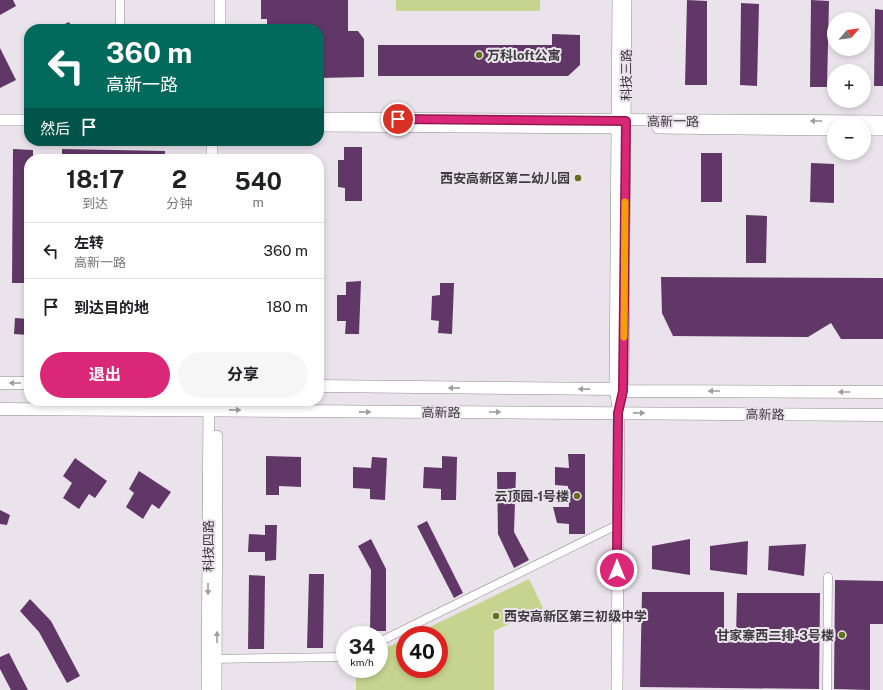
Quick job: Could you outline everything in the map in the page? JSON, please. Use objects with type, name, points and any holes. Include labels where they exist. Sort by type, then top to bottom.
[{"type":"main road","points":[[0,383],[24,383]]},
{"type":"main road","name":"高新路","points":[[324,386],[883,392]]},
{"type":"main road","name":"高新路","points":[[0,409],[160,406]]},
{"type":"main road","name":"高新路","points":[[236,406],[373,412],[883,415]]},
{"type":"street","points":[[120,0],[120,24]]},
{"type":"street","points":[[213,0],[213,24]]},
{"type":"street","points":[[220,0],[220,24]]},
{"type":"street","name":"科技三路","points":[[617,690],[621,124],[618,0]]},
{"type":"street","name":"科技三路","points":[[621,124],[626,0]]},
{"type":"street","name":"高新一路","points":[[324,118],[827,130]]},
{"type":"street","points":[[0,120],[24,120]]},
{"type":"street","name":"高新一路","points":[[324,126],[883,121]]},
{"type":"street","points":[[871,130],[883,130]]},
{"type":"street","name":"科技四路","points":[[213,406],[212,658],[216,690]]},
{"type":"street","points":[[388,638],[617,525]]},
{"type":"street","points":[[827,690],[828,577]]},
{"type":"street","points":[[212,658],[336,657]]},
{"type":"street","name":"科技四路","points":[[207,690],[212,658]]},
{"type":"green space","points":[[396,0],[540,0],[540,11],[396,11]]},
{"type":"green space","points":[[529,579],[543,608],[494,631],[494,690],[356,690],[356,678],[388,678],[388,647],[396,643],[396,678],[448,678],[448,626],[432,626]]},
{"type":"building","points":[[0,0],[13,0],[16,6],[0,15]]},
{"type":"building","points":[[261,0],[348,0],[348,31],[358,31],[364,39],[364,77],[324,78],[324,24],[267,24],[267,19],[261,19]]},
{"type":"building","points":[[687,0],[707,1],[707,85],[685,85]]},
{"type":"building","points":[[811,0],[829,1],[829,12],[827,12],[827,87],[810,87]]},
{"type":"building","points":[[741,3],[759,4],[757,86],[740,85]]},
{"type":"building","points":[[875,9],[883,10],[883,86],[874,86]]},
{"type":"building","name":"万科loft公寓","points":[[552,34],[580,35],[580,65],[568,76],[378,76],[378,45],[552,45]]},
{"type":"building","points":[[0,48],[16,80],[0,88]]},
{"type":"building","points":[[344,147],[362,147],[362,201],[345,201],[345,188],[338,187],[338,160],[344,160]]},
{"type":"building","points":[[13,149],[33,150],[33,154],[24,154],[24,283],[12,283]]},
{"type":"building","points":[[62,149],[165,151],[165,154],[62,154]]},
{"type":"building","points":[[701,153],[722,153],[722,202],[701,202]]},
{"type":"building","points":[[811,163],[834,164],[834,203],[810,202]]},
{"type":"building","points":[[746,215],[767,216],[766,263],[746,263]]},
{"type":"building","points":[[661,277],[883,278],[883,339],[841,339],[831,323],[808,337],[673,336],[662,313]]},
{"type":"building","points":[[361,281],[359,334],[345,334],[346,321],[337,321],[337,295],[346,295],[346,282]]},
{"type":"building","points":[[440,283],[454,283],[452,334],[438,333],[439,321],[431,320],[432,296],[440,295]]},
{"type":"building","points":[[15,318],[24,319],[24,335],[14,334]]},
{"type":"building","name":"云顶园-1号楼","points":[[568,454],[585,454],[585,534],[569,534],[569,524],[557,523],[553,507],[569,507],[568,486],[555,485],[555,467],[569,468]]},
{"type":"building","points":[[266,456],[301,457],[301,487],[279,486],[279,495],[266,495]]},
{"type":"building","points":[[442,456],[457,457],[456,500],[441,500],[441,489],[423,488],[424,467],[442,468]]},
{"type":"building","points":[[372,457],[387,458],[385,500],[370,499],[370,489],[353,488],[353,467],[371,468]]},
{"type":"building","points":[[75,458],[107,481],[95,498],[89,494],[79,509],[63,498],[72,483],[63,476]]},
{"type":"building","points":[[139,471],[171,492],[159,509],[152,504],[143,519],[126,507],[134,493],[129,489]]},
{"type":"building","points":[[497,472],[516,472],[514,532],[529,560],[514,568],[498,534]]},
{"type":"building","points":[[0,510],[10,515],[7,525],[0,524]]},
{"type":"building","points":[[427,521],[463,593],[454,598],[417,526]]},
{"type":"building","points":[[265,525],[277,525],[276,560],[265,561],[265,552],[248,552],[249,534],[265,535]]},
{"type":"building","points":[[371,539],[386,569],[386,626],[370,626],[371,570],[358,546]]},
{"type":"building","points":[[690,539],[690,575],[652,569],[652,546]]},
{"type":"building","points":[[748,541],[747,575],[710,570],[710,546]]},
{"type":"building","points":[[806,544],[804,576],[768,570],[769,546]]},
{"type":"building","points":[[309,574],[324,574],[323,648],[307,648]]},
{"type":"building","points":[[249,575],[265,576],[264,649],[248,649]]},
{"type":"building","points":[[835,580],[883,581],[883,624],[870,624],[870,690],[834,689]]},
{"type":"building","points":[[642,592],[724,592],[724,636],[736,637],[737,593],[820,593],[819,689],[640,687]]},
{"type":"building","points":[[30,599],[51,621],[80,676],[67,683],[39,632],[20,611]]},
{"type":"building","points":[[9,653],[28,690],[11,690],[0,669],[0,657]]},
{"type":"slow traffic","points":[[624,337],[625,202]]},
{"type":"place","name":"万科loft公寓","points":[[479,55]]},
{"type":"place","name":"西安高新区第二幼儿园","points":[[578,178]]},
{"type":"place","name":"云顶园-1号楼","points":[[577,496]]},
{"type":"place","name":"西安高新区第三初级中学","points":[[496,616]]},
{"type":"place","name":"甘家寨西二排-3号楼","points":[[842,635]]},
{"type":"route","points":[[398,119],[626,121],[623,391],[618,413],[617,570]]}]
